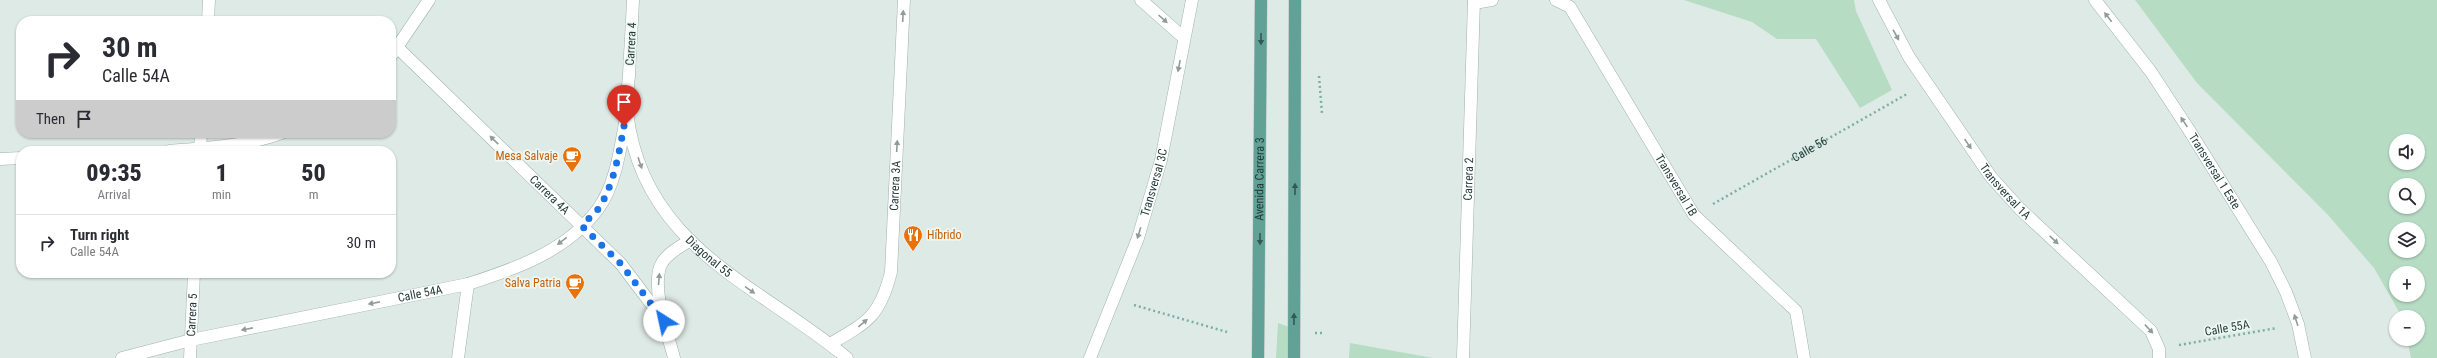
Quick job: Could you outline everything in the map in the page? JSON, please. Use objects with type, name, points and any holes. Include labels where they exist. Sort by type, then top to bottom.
[{"type":"main road","name":"Avenida Carrera 3","points":[[1258,358],[1261,0]]},
{"type":"main road","points":[[1294,358],[1295,0]]},
{"type":"street","points":[[208,16],[209,0]]},
{"type":"street","name":"Carrera 4A","points":[[396,50],[429,0]]},
{"type":"street","name":"Carrera 4","points":[[627,111],[633,0]]},
{"type":"street","name":"Carrera 3A","points":[[830,344],[864,324],[886,293],[891,272],[904,0]]},
{"type":"street","points":[[1141,0],[1184,38]]},
{"type":"street","name":"Transversal 3C","points":[[1090,358],[1115,300],[1138,238],[1161,160],[1192,0]]},
{"type":"street","points":[[1474,1],[1492,0]]},
{"type":"street","name":"Transversal 1B","points":[[1556,0],[1570,7],[1694,215],[1796,311],[1804,358]]},
{"type":"street","name":"Transversal 1A","points":[[1879,0],[1894,33],[1926,83],[1991,177],[2004,193],[2152,331],[2159,353]]},
{"type":"street","name":"Transversal 1 Este","points":[[2095,0],[2151,72],[2271,262],[2286,292],[2298,324],[2305,358]]},
{"type":"street","name":"Carrera 2","points":[[1463,358],[1474,1]]},
{"type":"street","name":"Carrera 4A","points":[[396,53],[621,264],[664,321]]},
{"type":"street","name":"Calle 54A","points":[[122,358],[191,340],[468,284],[508,271],[547,253],[582,226],[598,208],[608,189],[619,154],[627,111]]},
{"type":"street","name":"Diagonal 55","points":[[627,111],[634,145],[647,181],[665,212],[690,240],[746,287],[830,344],[847,358]]},
{"type":"street","points":[[222,146],[266,138]]},
{"type":"street","points":[[0,158],[16,158]]},
{"type":"street","points":[[674,358],[664,321],[657,281],[660,266],[673,251],[690,240]]},
{"type":"street","name":"Carrera 5","points":[[190,358],[194,278]]},
{"type":"street","points":[[458,358],[468,284]]},
{"type":"path","points":[[1320,76],[1322,114]]},
{"type":"path","name":"Calle 56","points":[[1694,215],[1926,83]]},
{"type":"path","points":[[1115,300],[1227,332]]},
{"type":"path","name":"Calle 55A","points":[[2159,353],[2298,324]]},
{"type":"green space","points":[[1684,0],[1854,0],[1856,11],[1892,90],[1860,108],[1816,39],[1777,39],[1752,22]]},
{"type":"green space","points":[[2135,0],[2437,0],[2437,358],[2411,358],[2408,346],[2425,346],[2425,310],[2398,310],[2393,302],[2425,302],[2425,266],[2389,266],[2389,294],[2374,268],[2328,215],[2197,83]]},
{"type":"green space","points":[[1278,323],[1289,327],[1288,358],[1276,358]]},
{"type":"green space","points":[[1350,343],[1433,358],[1349,358]]},
{"type":"place","name":"Mesa Salvaje","points":[[572,173]]},
{"type":"place","name":"Híbrido","points":[[913,252]]},
{"type":"place","name":"Salva Patria","points":[[575,300]]},
{"type":"route","points":[[624,126],[619,154],[608,189],[598,208],[582,226],[621,264],[643,290],[664,321]]}]
